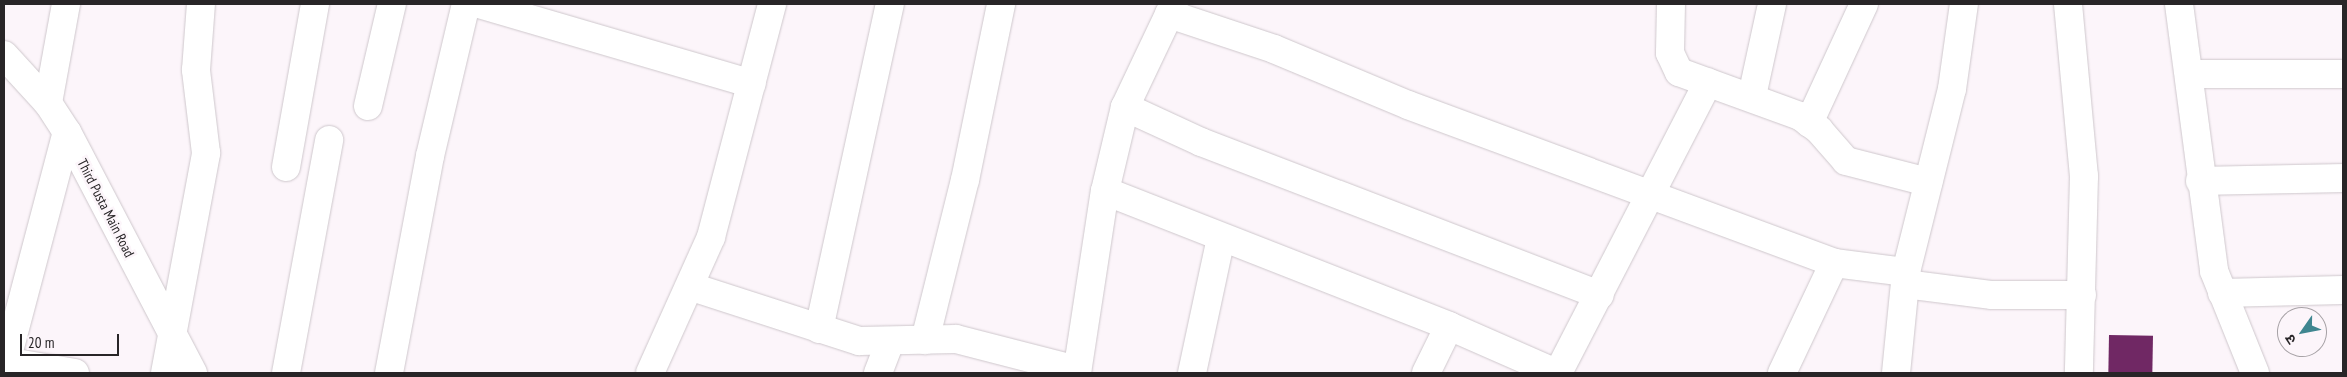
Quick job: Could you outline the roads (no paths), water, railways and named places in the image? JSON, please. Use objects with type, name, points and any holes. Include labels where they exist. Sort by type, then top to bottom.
[{"type":"street","points":[[48,103],[66,4]]},
{"type":"street","points":[[165,373],[171,332],[206,153],[196,70],[202,4]]},
{"type":"street","points":[[286,167],[315,4]]},
{"type":"street","points":[[368,106],[392,4]]},
{"type":"street","points":[[389,373],[430,156],[466,4]]},
{"type":"street","points":[[479,4],[752,84]]},
{"type":"street","points":[[650,373],[661,343],[692,287],[711,237],[772,4]]},
{"type":"street","points":[[819,329],[890,4]]},
{"type":"street","points":[[925,340],[965,180],[1001,4]]},
{"type":"street","points":[[1671,4],[1673,64],[1679,72],[1752,96],[1810,123],[1846,161],[1928,182]]},
{"type":"street","points":[[1752,96],[1772,4]]},
{"type":"street","points":[[1810,123],[1864,4]]},
{"type":"street","points":[[1896,373],[1906,278],[1960,51],[1964,4]]},
{"type":"street","points":[[2068,4],[2084,176],[2079,373]]},
{"type":"street","points":[[2179,4],[2191,74],[2200,181],[2214,271],[2255,373]]},
{"type":"street","points":[[692,287],[859,341],[890,342],[956,338],[1000,347],[1077,372],[1105,191],[1125,107],[1172,9],[1408,105],[1653,194],[1834,263],[1992,295],[2082,295]]},
{"type":"street","name":"Third Pusta Main Road","points":[[4,55],[48,103],[67,132],[193,373]]},
{"type":"street","points":[[2191,74],[2343,74]]},
{"type":"street","points":[[1105,191],[1449,326],[1557,373],[1653,194],[1708,82]]},
{"type":"street","points":[[1125,107],[1201,142],[1600,295]]},
{"type":"street","points":[[67,132],[4,364],[75,373]]},
{"type":"street","points":[[286,373],[329,140]]},
{"type":"street","points":[[2200,181],[2343,178]]},
{"type":"street","points":[[1192,373],[1221,238]]},
{"type":"street","points":[[1782,373],[1834,263]]},
{"type":"street","points":[[2222,293],[2343,290]]},
{"type":"street","points":[[1426,373],[1449,326]]},
{"type":"street","points":[[878,373],[890,342]]}]
